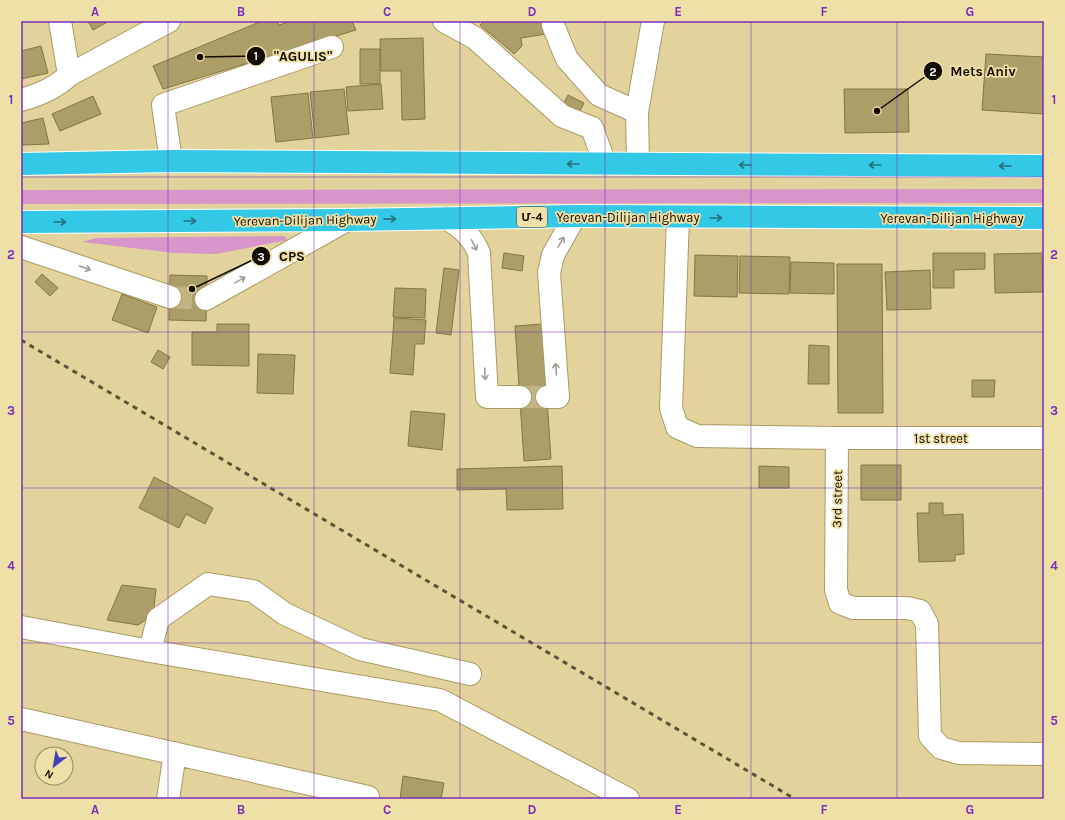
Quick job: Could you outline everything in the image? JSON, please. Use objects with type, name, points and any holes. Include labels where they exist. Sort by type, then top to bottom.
[{"type":"highway","points":[[21,164],[172,162],[1044,166]]},
{"type":"highway","name":"Yerevan-Dilijan Highway","points":[[21,222],[347,220],[575,216],[678,218],[1044,218]]},
{"type":"street","points":[[60,21],[69,75]]},
{"type":"street","points":[[21,100],[33,97],[59,84],[69,75],[169,21]]},
{"type":"street","points":[[444,21],[475,38],[562,116],[592,128],[605,164]]},
{"type":"street","points":[[553,21],[553,25],[568,59],[599,95],[637,112]]},
{"type":"street","points":[[638,164],[637,112],[653,21]]},
{"type":"street","points":[[172,162],[163,105],[332,47]]},
{"type":"street","points":[[547,397],[558,397],[548,273],[553,255],[575,216]]},
{"type":"street","points":[[447,218],[466,232],[474,242],[478,254],[487,397],[520,397]]},
{"type":"street","points":[[678,218],[671,408],[677,427],[697,436],[837,438]]},
{"type":"street","points":[[206,299],[347,220]]},
{"type":"street","points":[[21,247],[170,297]]},
{"type":"street","name":"1st street","points":[[837,438],[1044,438]]},
{"type":"street","name":"3rd street","points":[[837,438],[836,590],[840,603],[854,608],[907,608],[920,611],[927,624],[930,736],[941,748],[959,753],[1044,754]]},
{"type":"street","points":[[150,651],[158,619],[208,584],[253,591],[285,614],[360,649],[470,674]]},
{"type":"street","points":[[21,627],[150,651],[440,700],[628,799]]},
{"type":"street","points":[[21,719],[175,753],[338,794],[368,796]]},
{"type":"street","points":[[168,799],[175,753]]},
{"type":"shaded area","points":[[1044,189],[1044,203],[21,204],[21,190]]},
{"type":"shaded area","points":[[284,236],[288,240],[216,254],[174,253],[82,242],[96,238]]},
{"type":"building","points":[[88,21],[109,21],[93,30]]},
{"type":"building","points":[[262,21],[277,21],[279,25],[291,21],[352,21],[356,30],[163,89],[153,66]]},
{"type":"building","points":[[484,21],[544,21],[546,34],[521,38],[522,46],[514,54],[480,25]]},
{"type":"building","points":[[423,38],[425,119],[402,120],[401,71],[381,71],[380,39]]},
{"type":"building","points":[[41,46],[48,73],[21,79],[21,51]]},
{"type":"building","points":[[360,49],[380,49],[380,84],[360,84]]},
{"type":"building","points":[[986,54],[1044,57],[1044,114],[982,110]]},
{"type":"building","points":[[381,84],[383,109],[348,111],[346,87]]},
{"type":"building","points":[[344,89],[349,134],[315,138],[310,92]]},
{"type":"building","points":[[844,89],[908,89],[909,132],[845,133]]},
{"type":"building","points":[[308,93],[313,138],[276,142],[271,97]]},
{"type":"building","points":[[568,95],[584,103],[579,113],[563,105]]},
{"type":"building","points":[[93,96],[101,114],[60,131],[52,114]]},
{"type":"building","points":[[43,118],[49,144],[23,145],[21,123]]},
{"type":"building","points":[[504,253],[524,256],[522,271],[502,268]]},
{"type":"building","points":[[933,253],[985,253],[985,269],[954,270],[954,288],[933,288]]},
{"type":"building","points":[[1042,253],[1043,292],[995,293],[994,254]]},
{"type":"building","points":[[695,255],[738,256],[737,297],[694,296]]},
{"type":"building","points":[[740,256],[790,257],[789,294],[739,293]]},
{"type":"building","points":[[791,262],[834,263],[834,294],[790,293]]},
{"type":"building","points":[[837,264],[882,264],[883,413],[838,413]]},
{"type":"building","points":[[444,268],[459,270],[451,335],[436,333]]},
{"type":"building","points":[[930,270],[931,309],[887,310],[885,272]]},
{"type":"building","points":[[42,274],[58,288],[50,296],[35,282]]},
{"type":"building","points":[[170,275],[207,276],[206,321],[169,320]]},
{"type":"building","points":[[395,288],[426,289],[425,318],[393,317]]},
{"type":"building","points":[[122,294],[157,307],[148,333],[112,320]]},
{"type":"building","points":[[394,318],[426,320],[424,344],[415,344],[413,375],[390,373]]},
{"type":"building","points":[[217,324],[249,324],[249,366],[192,365],[192,332],[217,332]]},
{"type":"building","points":[[542,324],[551,459],[524,461],[515,326]]},
{"type":"building","points":[[809,345],[829,346],[829,384],[808,384]]},
{"type":"building","points":[[158,350],[170,357],[163,369],[151,362]]},
{"type":"building","points":[[258,354],[295,355],[293,394],[257,393]]},
{"type":"building","points":[[972,380],[995,380],[994,397],[972,397]]},
{"type":"building","points":[[411,411],[445,414],[442,450],[408,446]]},
{"type":"building","points":[[861,465],[901,465],[901,500],[861,500]]},
{"type":"building","points":[[562,466],[563,509],[507,510],[506,489],[457,490],[457,469]]},
{"type":"building","points":[[759,466],[789,467],[789,488],[759,488]]},
{"type":"building","points":[[154,477],[213,508],[205,524],[186,514],[179,528],[139,508]]},
{"type":"building","points":[[929,503],[943,503],[943,515],[963,514],[964,554],[955,555],[955,561],[919,562],[917,513],[929,513]]},
{"type":"building","points":[[122,585],[156,589],[153,615],[138,625],[107,620]]},
{"type":"building","points":[[403,776],[444,783],[441,799],[400,799]]},
{"type":"tunnel","points":[[170,297],[206,299]]},
{"type":"tunnel","points":[[520,397],[547,397]]},
{"type":"railway","points":[[21,340],[795,799]]},
{"type":"place","name":"\"AGULIS\"","points":[[200,57]]},
{"type":"place","name":"Mets Aniv","points":[[877,111]]},
{"type":"place","name":"CPS","points":[[192,289]]}]
